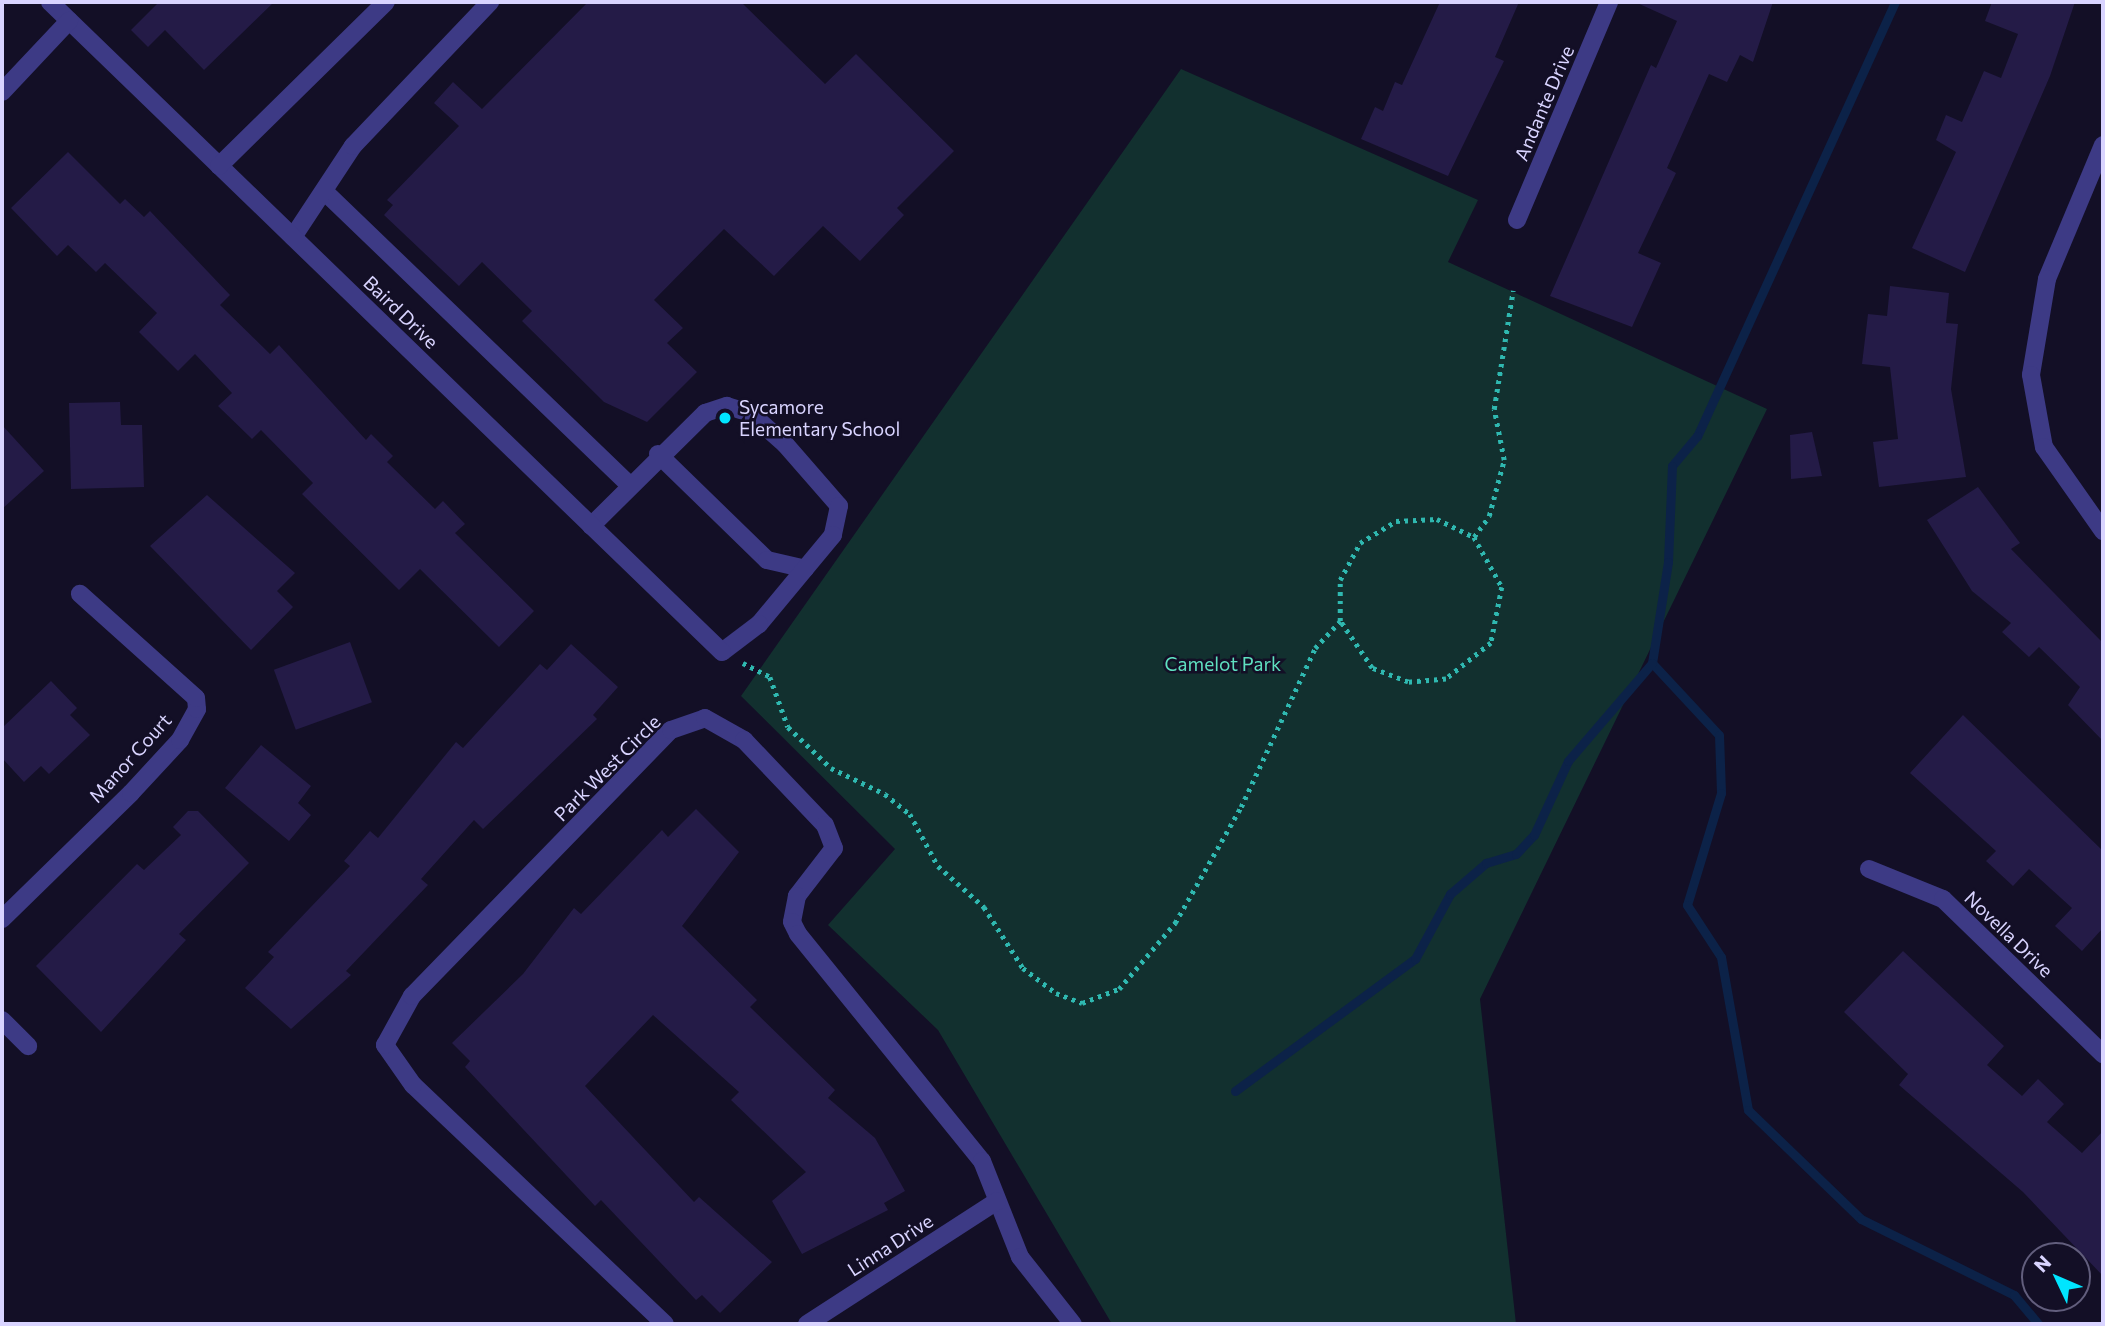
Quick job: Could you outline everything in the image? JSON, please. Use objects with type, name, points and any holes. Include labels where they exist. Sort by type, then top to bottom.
[{"type":"street","name":"Baird Drive","points":[[50,2],[722,652]]},
{"type":"street","points":[[219,166],[386,2]]},
{"type":"street","points":[[293,237],[354,146],[489,2]]},
{"type":"street","name":"Andante Drive","points":[[1517,220],[1609,2]]},
{"type":"street","points":[[2,92],[69,20]]},
{"type":"street","points":[[2103,145],[2047,279],[2031,375],[2044,447],[2103,531]]},
{"type":"street","points":[[324,191],[629,485]]},
{"type":"street","points":[[591,526],[658,454],[705,413],[727,406],[750,413],[839,506],[834,535],[759,624],[722,652]]},
{"type":"street","points":[[658,454],[767,560],[804,569]]},
{"type":"street","name":"Manor Court","points":[[2,919],[155,766],[197,709],[195,698],[80,594]]},
{"type":"street","name":"Park West Circle","points":[[665,1324],[413,1085],[385,1045],[412,996],[681,725],[705,718],[723,724],[825,825],[834,848],[797,896],[792,922],[798,934],[982,1161],[1020,1257],[1073,1324]]},
{"type":"street","name":"Novella Drive","points":[[1869,869],[1943,899],[2103,1054]]},
{"type":"street","points":[[2,1020],[28,1046]]},
{"type":"street","name":"Linna Drive","points":[[807,1324],[997,1201]]},
{"type":"path","points":[[1474,537],[1489,516],[1504,460],[1494,409],[1513,291]]},
{"type":"path","points":[[1416,517],[1437,519],[1474,537],[1497,568],[1503,606],[1491,643],[1464,670],[1427,683],[1390,677],[1358,655],[1340,621],[1337,600],[1348,560],[1376,530],[1416,517]]},
{"type":"path","points":[[722,652],[770,677],[788,727],[831,768],[910,814],[938,866],[984,907],[1023,968],[1056,993],[1082,1003],[1100,1001],[1119,989],[1175,923],[1241,807],[1315,648],[1340,621]]},
{"type":"green space","name":"Camelot Park","points":[[1181,69],[1478,200],[1448,262],[1767,409],[1480,999],[1516,1324],[1112,1324],[938,1030],[828,925],[895,849],[741,696]]},
{"type":"building","points":[[159,2],[274,2],[204,70],[165,30],[148,47],[131,30]]},
{"type":"building","points":[[588,2],[741,2],[825,84],[856,54],[954,151],[897,208],[904,215],[860,261],[823,226],[774,276],[724,229],[654,300],[683,328],[667,343],[697,372],[647,422],[604,402],[522,321],[532,311],[482,262],[459,286],[384,215],[393,205],[387,200],[459,126],[434,103],[453,82],[482,109]]},
{"type":"building","points":[[1440,2],[1519,2],[1495,57],[1504,61],[1448,176],[1361,139],[1375,107],[1383,111],[1395,82],[1402,85]]},
{"type":"building","points":[[1635,2],[1773,2],[1753,62],[1740,55],[1727,82],[1709,74],[1667,168],[1676,173],[1638,253],[1661,263],[1632,327],[1550,296],[1651,65],[1656,68],[1677,21]]},
{"type":"building","points":[[1992,2],[2075,2],[2050,76],[1965,272],[1912,248],[1956,152],[1936,140],[1946,115],[1962,122],[1984,71],[2001,78],[2018,34],[1985,21]]},
{"type":"building","points":[[68,152],[120,204],[125,199],[144,217],[150,211],[230,295],[220,305],[270,354],[279,345],[366,440],[371,434],[393,456],[387,462],[435,509],[443,501],[465,524],[455,533],[534,611],[499,647],[420,569],[399,590],[302,494],[313,483],[261,430],[252,439],[218,406],[232,393],[195,354],[178,371],[139,332],[157,313],[105,263],[96,272],[68,245],[57,256],[11,208]]},
{"type":"building","points":[[1890,286],[1949,293],[1946,323],[1958,324],[1951,389],[1966,477],[1879,487],[1873,442],[1898,439],[1890,367],[1862,364],[1868,314],[1887,316]]},
{"type":"building","points":[[120,402],[121,425],[142,425],[144,487],[71,489],[69,403]]},
{"type":"building","points":[[2,425],[44,471],[2,509]]},
{"type":"building","points":[[1812,432],[1822,476],[1791,479],[1790,435]]},
{"type":"building","points":[[1978,487],[2020,543],[2011,549],[2103,643],[2103,741],[2068,705],[2080,687],[2039,647],[2029,657],[2002,632],[2011,623],[1972,591],[1927,520]]},
{"type":"building","points":[[207,495],[295,573],[277,591],[293,607],[251,650],[150,546]]},
{"type":"building","points":[[350,642],[372,702],[296,730],[274,670]]},
{"type":"building","points":[[571,644],[618,687],[593,715],[597,719],[483,829],[474,820],[421,879],[428,885],[346,971],[351,975],[291,1029],[245,988],[274,957],[268,952],[350,866],[344,861],[370,831],[378,838],[456,742],[463,748],[540,664],[547,670]]},
{"type":"building","points":[[51,681],[77,708],[70,715],[90,735],[49,774],[41,766],[24,782],[2,758],[2,728]]},
{"type":"building","points":[[1963,715],[2103,851],[2103,928],[2082,951],[2055,926],[2072,908],[2029,869],[2013,886],[1986,861],[1996,851],[1910,773]]},
{"type":"building","points":[[261,745],[311,786],[298,803],[311,815],[289,841],[225,788]]},
{"type":"building","points":[[696,809],[739,852],[682,926],[757,1000],[750,1007],[835,1090],[828,1098],[875,1138],[905,1191],[884,1203],[888,1210],[802,1254],[772,1201],[806,1172],[731,1100],[739,1092],[653,1015],[585,1086],[694,1202],[699,1197],[772,1262],[720,1313],[702,1295],[696,1300],[601,1200],[595,1206],[465,1067],[470,1061],[452,1043],[523,974],[574,908],[581,914],[662,830],[668,837]]},
{"type":"building","points":[[188,811],[198,811],[249,863],[179,934],[186,940],[101,1032],[36,966],[137,864],[144,870],[181,835],[173,827]]},
{"type":"building","points":[[1903,951],[2004,1046],[1987,1065],[2022,1096],[2038,1079],[2064,1104],[2047,1122],[2082,1153],[2103,1131],[2103,1276],[2091,1263],[2091,1242],[2071,1242],[2023,1192],[1899,1085],[1908,1074],[1844,1012]]},
{"type":"waterway","points":[[1895,2],[1697,436],[1672,466],[1668,562],[1652,663],[1719,735],[1721,793],[1687,905],[1721,957],[1748,1110],[1861,1219],[2014,1295],[2038,1324]]},
{"type":"waterway","points":[[1235,1091],[1415,959],[1450,894],[1486,863],[1516,854],[1534,835],[1568,761],[1652,663]]},
{"type":"place","name":"Sycamore Elementary School","points":[[725,418]]}]
